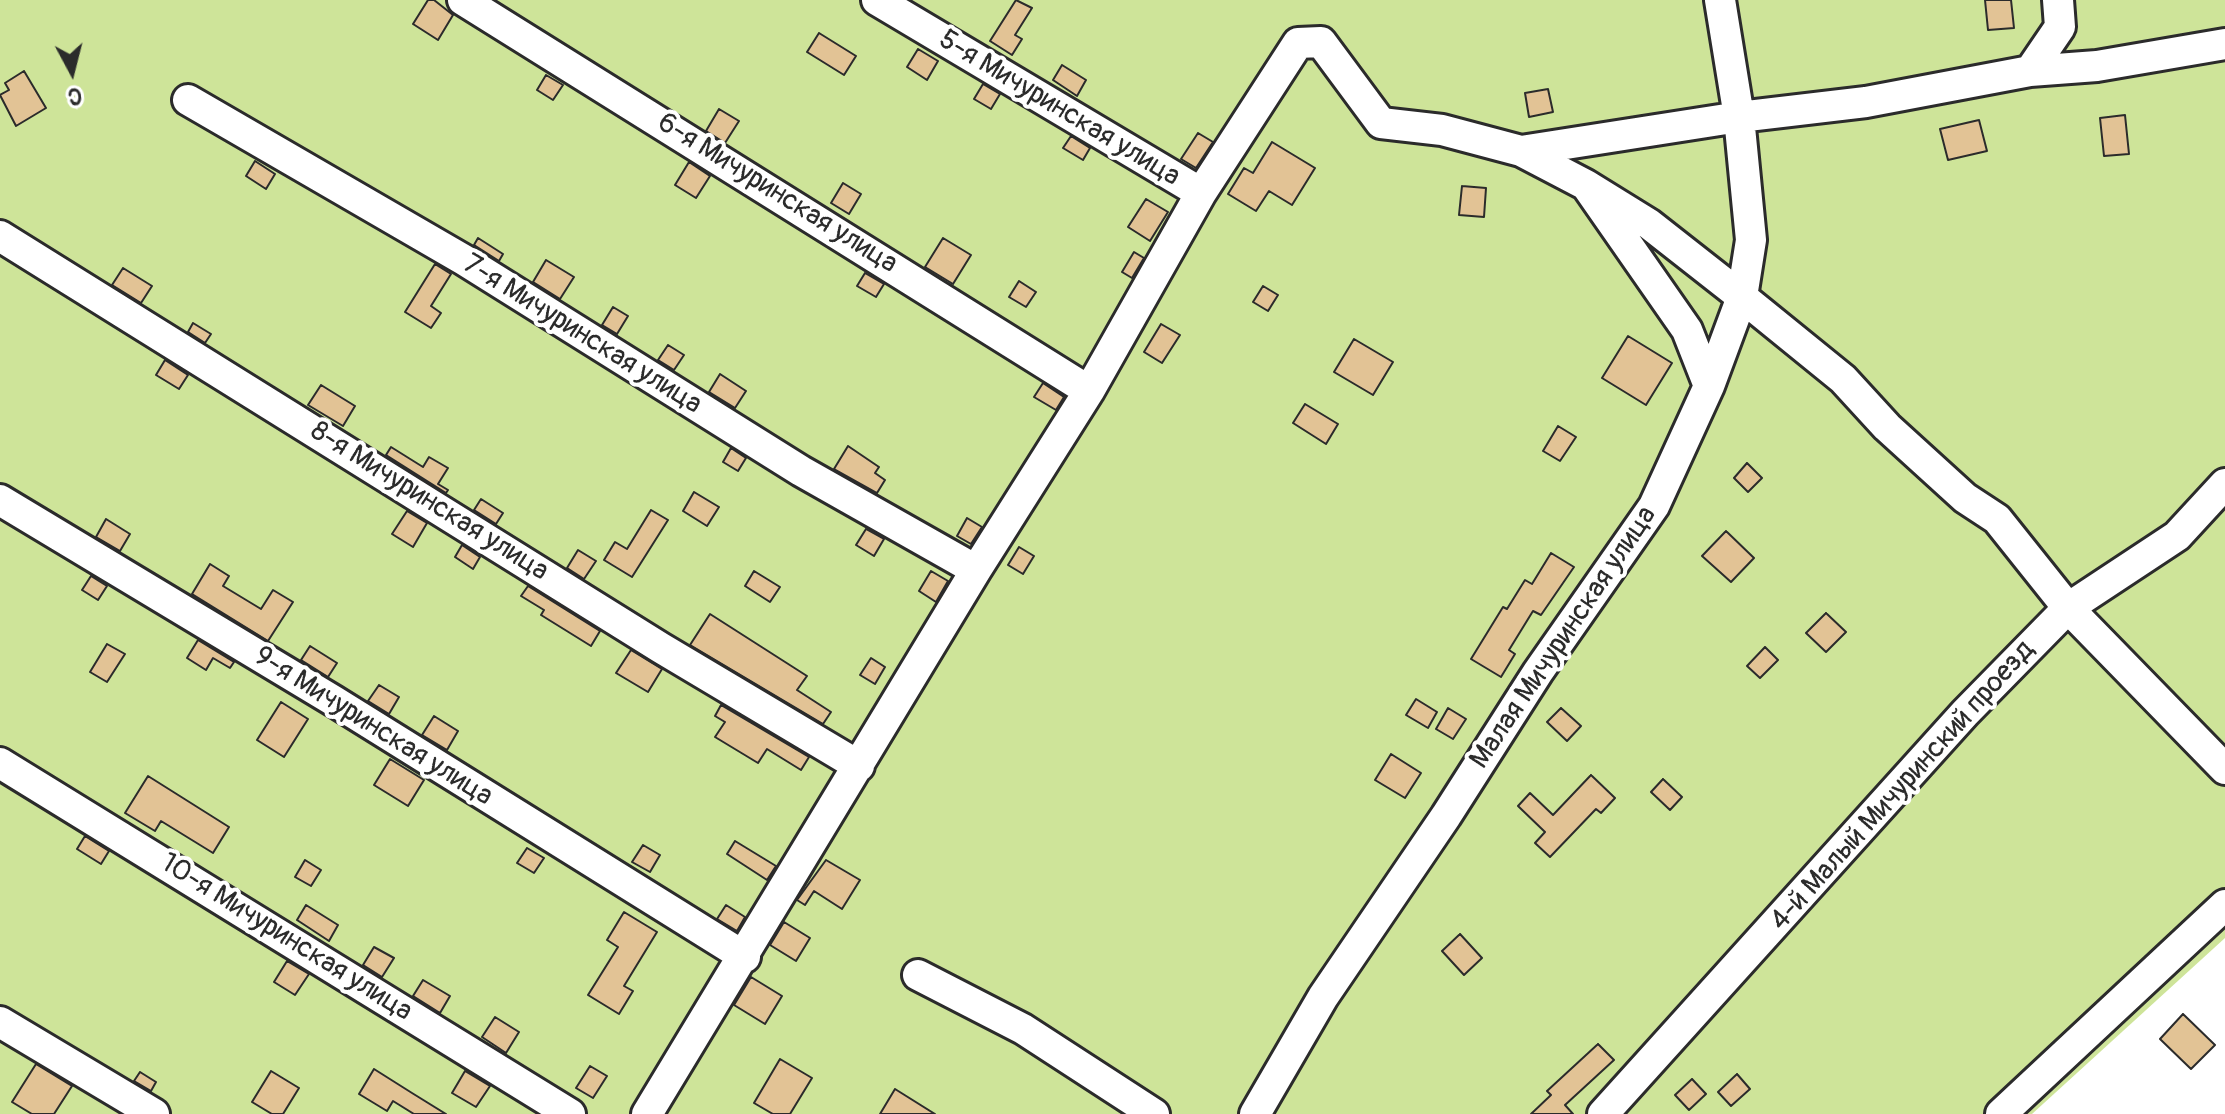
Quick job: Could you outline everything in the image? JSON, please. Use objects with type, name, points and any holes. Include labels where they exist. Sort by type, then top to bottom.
[{"type":"lane","name":"6-я Мичуринская улица","points":[[463,0],[1089,391]]},
{"type":"lane","name":"5-я Мичуринская улица","points":[[877,0],[1201,193]]},
{"type":"lane","name":"Малая Мичуринская улица","points":[[1255,1114],[1323,997],[1446,816],[1538,672],[1654,506],[1709,386],[1742,297],[1751,240],[1739,117],[1720,0]]},
{"type":"lane","points":[[2030,71],[2060,27],[2058,0]]},
{"type":"lane","points":[[647,1114],[745,957],[976,570],[1089,391],[1201,193],[1298,43],[1321,42],[1381,123],[1442,130],[1521,151],[1586,185],[1649,224],[1843,379],[1887,427],[1965,498],[1997,519],[2068,608],[2225,769]]},
{"type":"lane","points":[[1521,151],[1739,117],[1866,102],[2030,71],[2097,66],[2225,44]]},
{"type":"lane","name":"7-я Мичуринская улица","points":[[188,100],[450,252],[801,471],[976,570]]},
{"type":"lane","points":[[1586,185],[1687,330],[1709,386]]},
{"type":"lane","name":"8-я Мичуринская улица","points":[[0,236],[648,640],[859,766]]},
{"type":"lane","name":"4-й Малый Мичуринский проезд","points":[[1603,1114],[1965,713],[2068,608],[2177,536],[2225,484]]},
{"type":"lane","name":"9-я Мичуринская улица","points":[[0,500],[334,701],[745,957]]},
{"type":"lane","name":"10-я Мичуринская улица","points":[[0,763],[570,1114]]},
{"type":"lane","points":[[2001,1114],[2225,905]]},
{"type":"lane","points":[[918,975],[1023,1029],[1154,1114]]},
{"type":"lane","points":[[0,1022],[154,1114]]},
{"type":"green space","points":[[0,0],[2225,0],[2225,938],[2032,1114],[0,1114]]},
{"type":"building","points":[[428,0],[434,0],[453,15],[438,40],[413,24]]},
{"type":"building","points":[[1016,0],[1032,8],[1015,35],[1022,39],[1012,55],[990,41]]},
{"type":"building","points":[[1985,0],[2011,0],[2014,28],[1988,30]]},
{"type":"building","points":[[819,33],[856,56],[844,75],[807,52]]},
{"type":"building","points":[[918,49],[938,61],[927,80],[907,67]]},
{"type":"building","points":[[1062,65],[1086,80],[1077,96],[1053,80]]},
{"type":"building","points":[[24,71],[46,108],[16,126],[0,95],[9,90],[5,83]]},
{"type":"building","points":[[546,75],[563,85],[553,100],[537,90]]},
{"type":"building","points":[[983,84],[1000,94],[991,109],[974,99]]},
{"type":"building","points":[[1548,89],[1553,112],[1529,117],[1525,93]]},
{"type":"building","points":[[719,109],[739,121],[725,143],[706,131]]},
{"type":"building","points":[[2125,115],[2129,154],[2104,156],[2100,118]]},
{"type":"building","points":[[1979,120],[1987,151],[1948,160],[1940,129]]},
{"type":"building","points":[[1198,133],[1213,142],[1196,168],[1181,159]]},
{"type":"building","points":[[1071,136],[1090,148],[1083,160],[1063,148]]},
{"type":"building","points":[[1272,142],[1315,168],[1292,205],[1269,191],[1256,211],[1228,194],[1244,168],[1253,173]]},
{"type":"building","points":[[255,161],[275,174],[266,189],[246,176]]},
{"type":"building","points":[[689,162],[710,176],[696,198],[675,185]]},
{"type":"building","points":[[843,183],[861,194],[849,214],[831,203]]},
{"type":"building","points":[[1462,186],[1486,188],[1484,217],[1459,215]]},
{"type":"building","points":[[1146,199],[1168,212],[1150,241],[1128,227]]},
{"type":"building","points":[[478,238],[503,254],[499,261],[474,245]]},
{"type":"building","points":[[943,238],[971,255],[953,284],[925,267]]},
{"type":"building","points":[[1134,252],[1144,258],[1132,278],[1122,272]]},
{"type":"building","points":[[546,260],[574,277],[560,299],[533,282]]},
{"type":"building","points":[[435,264],[451,274],[431,306],[441,313],[431,328],[405,312]]},
{"type":"building","points":[[123,268],[152,286],[141,303],[112,285]]},
{"type":"building","points":[[865,273],[884,284],[876,297],[857,286]]},
{"type":"building","points":[[1019,281],[1036,292],[1026,307],[1009,297]]},
{"type":"building","points":[[1263,286],[1278,295],[1268,311],[1253,302]]},
{"type":"building","points":[[613,307],[628,316],[617,334],[602,325]]},
{"type":"building","points":[[193,323],[211,334],[205,343],[188,332]]},
{"type":"building","points":[[1161,324],[1180,335],[1162,363],[1144,352]]},
{"type":"building","points":[[1628,336],[1672,363],[1646,405],[1602,378]]},
{"type":"building","points":[[1354,339],[1393,362],[1373,395],[1334,372]]},
{"type":"building","points":[[668,345],[684,355],[674,370],[658,360]]},
{"type":"building","points":[[165,360],[188,375],[179,389],[156,375]]},
{"type":"building","points":[[720,374],[746,391],[735,408],[709,392]]},
{"type":"building","points":[[1043,383],[1064,397],[1056,410],[1034,397]]},
{"type":"building","points":[[321,385],[355,406],[343,426],[308,405]]},
{"type":"building","points":[[1305,404],[1338,424],[1326,444],[1293,423]]},
{"type":"building","points":[[1558,426],[1576,437],[1560,461],[1543,451]]},
{"type":"building","points":[[848,446],[879,467],[875,473],[885,480],[877,493],[834,469]]},
{"type":"building","points":[[391,447],[423,467],[429,457],[448,468],[438,484],[448,490],[446,493],[386,455]]},
{"type":"building","points":[[731,448],[746,458],[738,471],[723,462]]},
{"type":"building","points":[[1747,463],[1762,478],[1748,492],[1734,478]]},
{"type":"building","points":[[694,492],[719,507],[707,526],[683,511]]},
{"type":"building","points":[[481,499],[503,513],[496,524],[474,510]]},
{"type":"building","points":[[651,510],[668,520],[632,577],[604,560],[615,542],[627,549]]},
{"type":"building","points":[[407,511],[427,523],[413,547],[392,534]]},
{"type":"building","points":[[967,518],[982,527],[971,544],[957,536]]},
{"type":"building","points":[[106,519],[130,534],[120,551],[96,537]]},
{"type":"building","points":[[866,529],[884,539],[874,556],[856,545]]},
{"type":"building","points":[[1726,531],[1754,558],[1731,582],[1702,556]]},
{"type":"building","points":[[462,545],[480,557],[473,569],[455,557]]},
{"type":"building","points":[[1019,547],[1034,556],[1023,574],[1008,565]]},
{"type":"building","points":[[578,550],[596,561],[584,579],[567,568]]},
{"type":"building","points":[[1551,553],[1574,567],[1541,615],[1533,611],[1509,650],[1515,654],[1501,677],[1471,659],[1503,607],[1507,609],[1525,580],[1532,584]]},
{"type":"building","points":[[210,564],[229,576],[223,586],[261,609],[273,590],[293,602],[268,641],[192,594]]},
{"type":"building","points":[[754,571],[780,587],[770,602],[745,586]]},
{"type":"building","points":[[931,571],[948,581],[936,602],[919,591]]},
{"type":"building","points":[[91,576],[107,586],[98,600],[82,590]]},
{"type":"building","points":[[528,586],[600,631],[591,646],[541,615],[544,610],[521,596]]},
{"type":"building","points":[[1826,613],[1846,632],[1826,652],[1806,633]]},
{"type":"building","points":[[710,614],[807,676],[797,690],[831,712],[823,724],[690,645]]},
{"type":"building","points":[[198,640],[234,662],[230,668],[213,658],[206,670],[187,658]]},
{"type":"building","points":[[107,644],[125,654],[107,682],[90,672]]},
{"type":"building","points":[[310,646],[337,663],[328,677],[301,660]]},
{"type":"building","points":[[1765,647],[1778,660],[1760,678],[1747,666]]},
{"type":"building","points":[[631,650],[662,669],[648,692],[616,673]]},
{"type":"building","points":[[871,658],[885,667],[875,684],[860,675]]},
{"type":"building","points":[[379,685],[399,697],[389,714],[368,701]]},
{"type":"building","points":[[1416,699],[1437,712],[1428,728],[1406,715]]},
{"type":"building","points":[[281,702],[308,719],[284,757],[257,740]]},
{"type":"building","points":[[721,705],[809,757],[801,770],[767,749],[758,763],[715,737],[725,722],[715,716]]},
{"type":"building","points":[[1448,708],[1466,719],[1453,739],[1436,729]]},
{"type":"building","points":[[1561,708],[1581,726],[1567,741],[1547,722]]},
{"type":"building","points":[[434,716],[458,731],[447,750],[422,735]]},
{"type":"building","points":[[1391,754],[1421,773],[1405,798],[1375,780]]},
{"type":"building","points":[[390,759],[424,780],[408,806],[374,785]]},
{"type":"building","points":[[1591,775],[1615,798],[1601,813],[1596,809],[1550,857],[1535,843],[1545,832],[1518,806],[1530,793],[1553,815]]},
{"type":"building","points":[[148,776],[229,827],[213,853],[161,821],[155,831],[125,813]]},
{"type":"building","points":[[1663,779],[1682,797],[1670,810],[1651,792]]},
{"type":"building","points":[[85,836],[109,851],[101,864],[77,849]]},
{"type":"building","points":[[735,841],[776,866],[767,880],[727,854]]},
{"type":"building","points":[[643,845],[660,855],[650,872],[632,862]]},
{"type":"building","points":[[527,848],[544,858],[534,873],[517,863]]},
{"type":"building","points":[[305,860],[321,870],[311,886],[295,877]]},
{"type":"building","points":[[826,860],[860,880],[842,909],[814,891],[805,905],[797,900]]},
{"type":"building","points":[[306,905],[338,925],[329,941],[297,920]]},
{"type":"building","points":[[726,905],[745,917],[737,931],[717,919]]},
{"type":"building","points":[[624,912],[657,932],[624,986],[633,991],[619,1014],[588,995],[618,947],[607,940]]},
{"type":"building","points":[[784,922],[810,938],[796,961],[770,945]]},
{"type":"building","points":[[1460,934],[1482,958],[1464,975],[1442,951]]},
{"type":"building","points":[[374,947],[394,958],[382,977],[363,965]]},
{"type":"building","points":[[287,961],[309,974],[295,995],[274,982]]},
{"type":"building","points":[[751,977],[782,996],[765,1024],[734,1005]]},
{"type":"building","points":[[423,980],[450,996],[440,1013],[413,996]]},
{"type":"building","points":[[2183,1014],[2215,1045],[2191,1069],[2160,1039]]},
{"type":"building","points":[[495,1017],[519,1032],[506,1053],[482,1037]]},
{"type":"building","points":[[1598,1044],[1614,1060],[1565,1105],[1573,1114],[1531,1114],[1551,1095],[1547,1091]]},
{"type":"building","points":[[780,1059],[812,1078],[790,1114],[773,1114],[754,1103]]},
{"type":"building","points":[[36,1064],[72,1086],[54,1114],[32,1114],[12,1102]]},
{"type":"building","points":[[590,1066],[607,1076],[593,1098],[576,1088]]},
{"type":"building","points":[[374,1069],[446,1114],[414,1114],[393,1101],[387,1111],[359,1094]]},
{"type":"building","points":[[271,1071],[299,1088],[283,1114],[272,1114],[252,1102]]},
{"type":"building","points":[[465,1071],[490,1086],[476,1107],[452,1093]]},
{"type":"building","points":[[140,1072],[156,1082],[151,1091],[134,1081]]},
{"type":"building","points":[[1737,1074],[1750,1089],[1731,1106],[1718,1092]]},
{"type":"building","points":[[1692,1079],[1706,1094],[1689,1110],[1675,1095]]},
{"type":"building","points":[[895,1089],[935,1114],[880,1114]]}]
